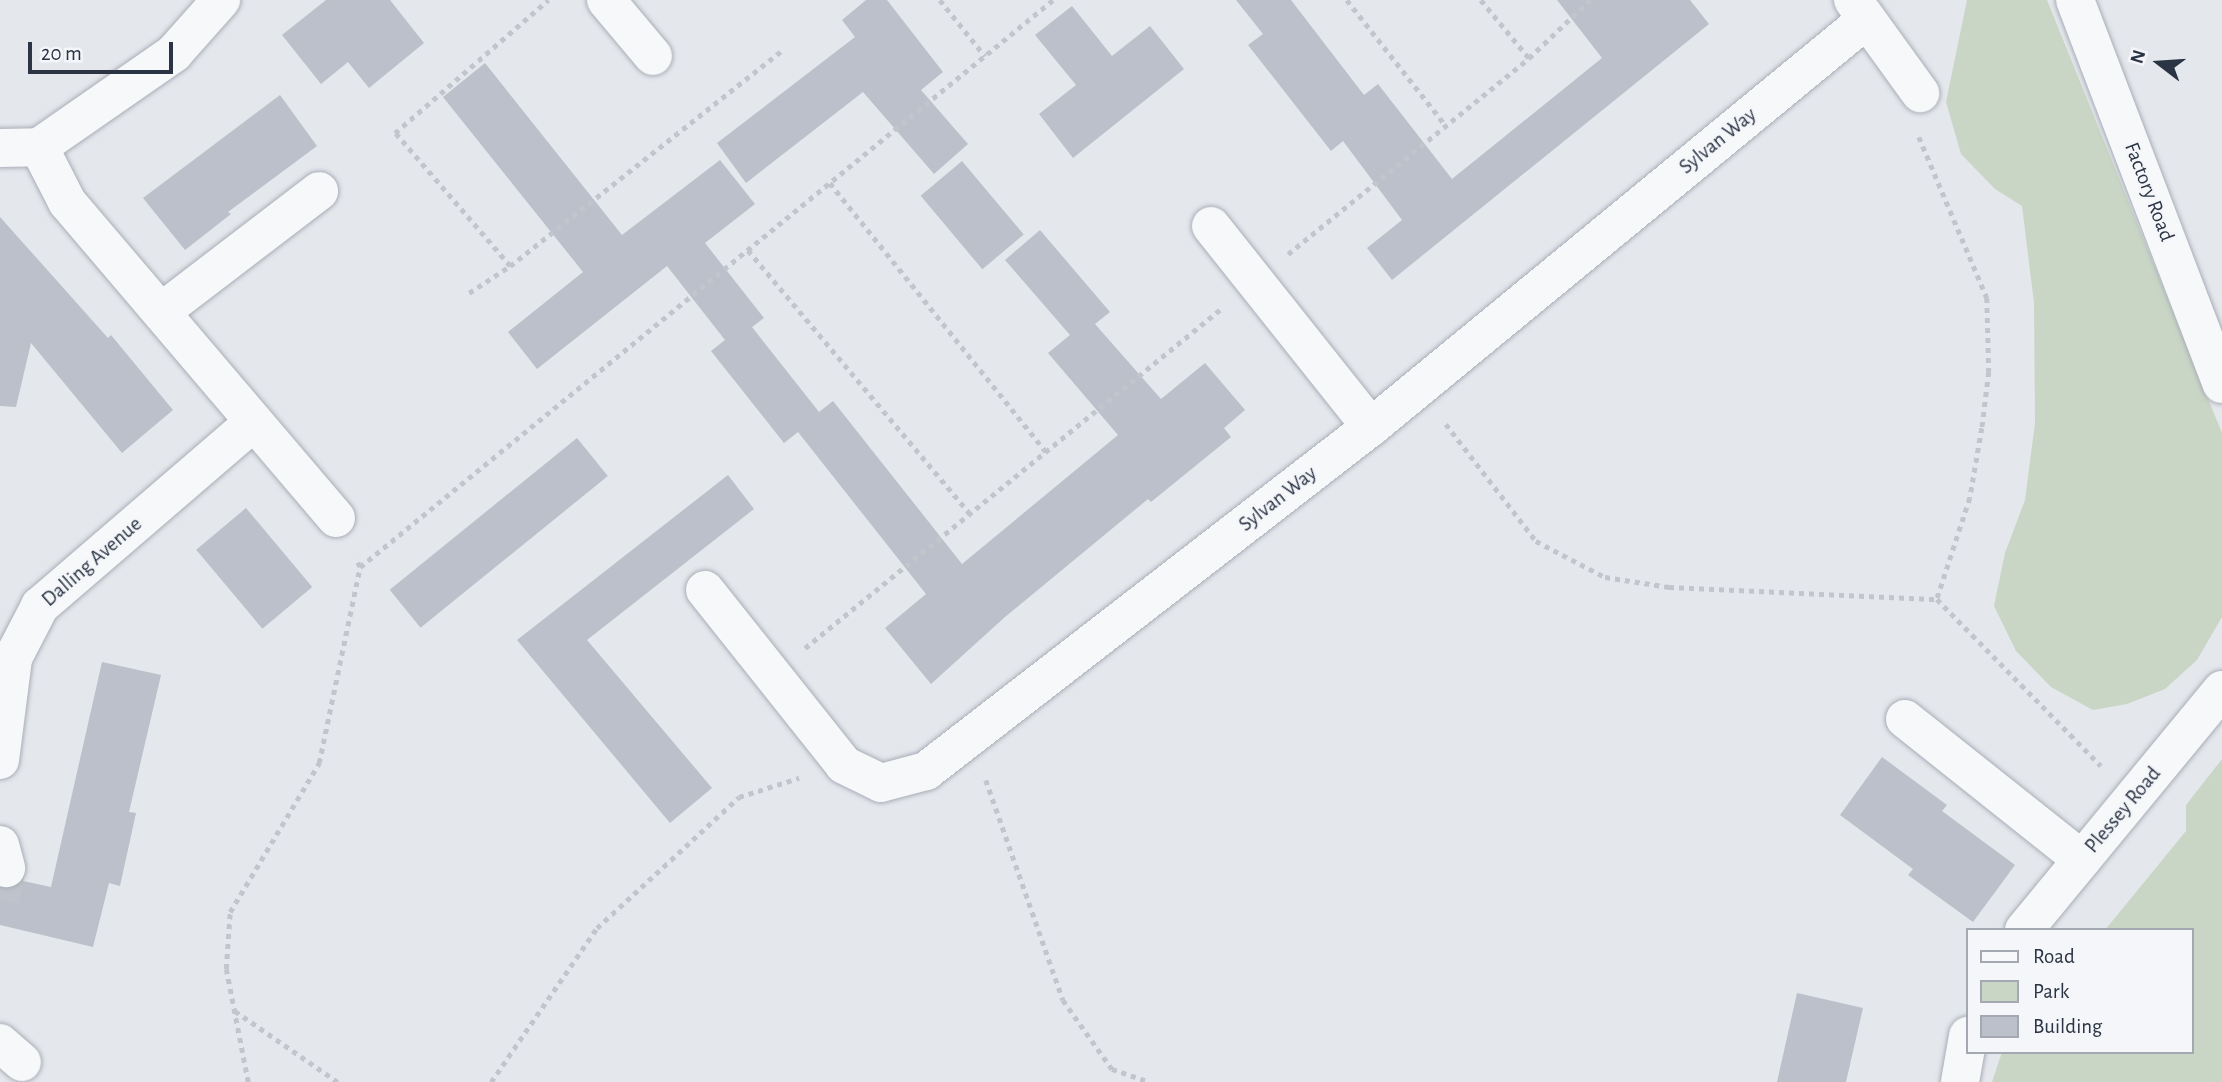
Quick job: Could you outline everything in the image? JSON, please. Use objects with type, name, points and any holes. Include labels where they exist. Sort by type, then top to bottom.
[{"type":"street","points":[[0,148],[39,147],[174,54],[221,0]]},
{"type":"street","points":[[606,0],[653,56]]},
{"type":"street","name":"Factory Road","points":[[2076,0],[2222,384]]},
{"type":"street","points":[[1859,10],[1920,93]]},
{"type":"street","name":"Sylvan Way","points":[[705,590],[844,765],[881,783],[926,771],[1371,427],[1859,10]]},
{"type":"street","points":[[39,147],[67,202],[336,518]]},
{"type":"street","points":[[161,312],[318,191]]},
{"type":"street","points":[[1212,226],[1371,427]]},
{"type":"street","name":"Dalling Avenue","points":[[1,749],[13,658],[40,606],[254,422]]},
{"type":"street","name":"Plessey Road","points":[[2026,928],[2222,690]]},
{"type":"street","points":[[1905,719],[2082,860]]},
{"type":"street","points":[[1960,1082],[1966,1048]]},
{"type":"path","points":[[510,266],[395,133],[548,0]]},
{"type":"path","points":[[940,0],[985,56]]},
{"type":"path","points":[[248,1082],[226,969],[230,912],[319,762],[360,567],[1053,0]]},
{"type":"path","points":[[1347,0],[1446,126]]},
{"type":"path","points":[[1481,0],[1530,58]]},
{"type":"path","points":[[772,675],[1530,58],[1590,0]]},
{"type":"path","points":[[469,293],[510,266],[781,51]]},
{"type":"path","points":[[1920,93],[1915,128],[1987,298],[1989,372],[1980,440],[1970,498],[1937,599]]},
{"type":"path","points":[[830,183],[1046,452]]},
{"type":"path","points":[[748,250],[970,514]]},
{"type":"path","points":[[1419,387],[1536,541],[1605,577],[1669,587],[1937,599],[2134,799]]},
{"type":"path","points":[[971,736],[1063,1000],[1112,1069],[1149,1082]]},
{"type":"path","points":[[491,1082],[597,928],[739,797],[844,765]]},
{"type":"path","points":[[234,1010],[338,1082]]},
{"type":"green space","points":[[1967,0],[2047,0],[2222,433],[2222,617],[2197,660],[2165,689],[2127,704],[2093,710],[2051,687],[2016,651],[1994,606],[2005,553],[2025,500],[2035,423],[2034,303],[2022,206],[1995,189],[1961,154],[1946,102]]},
{"type":"green space","points":[[2222,759],[2222,1082],[1992,1082],[2001,1054],[2194,1054],[2194,928],[2107,928],[2186,831],[2186,805]]},
{"type":"building","points":[[326,0],[390,0],[424,43],[369,88],[348,62],[321,84],[282,35]]},
{"type":"building","points":[[866,0],[887,0],[943,72],[921,90],[968,144],[934,174],[863,92],[746,183],[717,143],[855,37],[842,20]]},
{"type":"building","points":[[1236,0],[1291,0],[1364,95],[1378,84],[1452,179],[1602,58],[1557,0],[1690,0],[1709,24],[1392,280],[1367,248],[1402,220],[1343,141],[1331,151],[1248,45],[1263,34]]},
{"type":"building","points":[[1072,6],[1112,56],[1150,26],[1184,69],[1073,158],[1039,114],[1076,85],[1035,35]]},
{"type":"building","points":[[485,63],[622,235],[720,160],[755,204],[705,243],[764,318],[752,327],[819,412],[833,401],[962,564],[1118,435],[1048,353],[1070,335],[1005,260],[1040,230],[1110,312],[1095,324],[1161,399],[1205,363],[1245,410],[1224,428],[1231,437],[1151,502],[1148,499],[1005,617],[931,684],[885,628],[926,594],[798,432],[784,443],[711,351],[725,340],[667,266],[537,369],[508,332],[583,272],[443,97]]},
{"type":"building","points":[[280,95],[317,146],[228,212],[231,214],[185,250],[143,198]]},
{"type":"building","points":[[962,161],[1024,235],[982,269],[921,196]]},
{"type":"building","points":[[0,217],[108,338],[111,335],[173,410],[122,453],[31,343],[16,407],[0,406]]},
{"type":"building","points":[[577,438],[608,476],[421,628],[390,590]]},
{"type":"building","points":[[728,475],[754,509],[587,640],[712,788],[670,823],[517,640]]},
{"type":"building","points":[[246,508],[312,587],[262,629],[196,550]]},
{"type":"building","points":[[102,662],[161,675],[129,812],[136,813],[120,886],[109,883],[93,947],[0,925],[0,889],[12,889],[23,881],[51,887]]},
{"type":"building","points":[[1882,757],[1947,805],[1942,811],[2015,865],[1973,922],[1908,875],[1913,869],[1840,815]]},
{"type":"building","points":[[1797,993],[1863,1008],[1846,1082],[1777,1082]]},
{"type":"tunnel","points":[[0,900],[6,868]]}]
